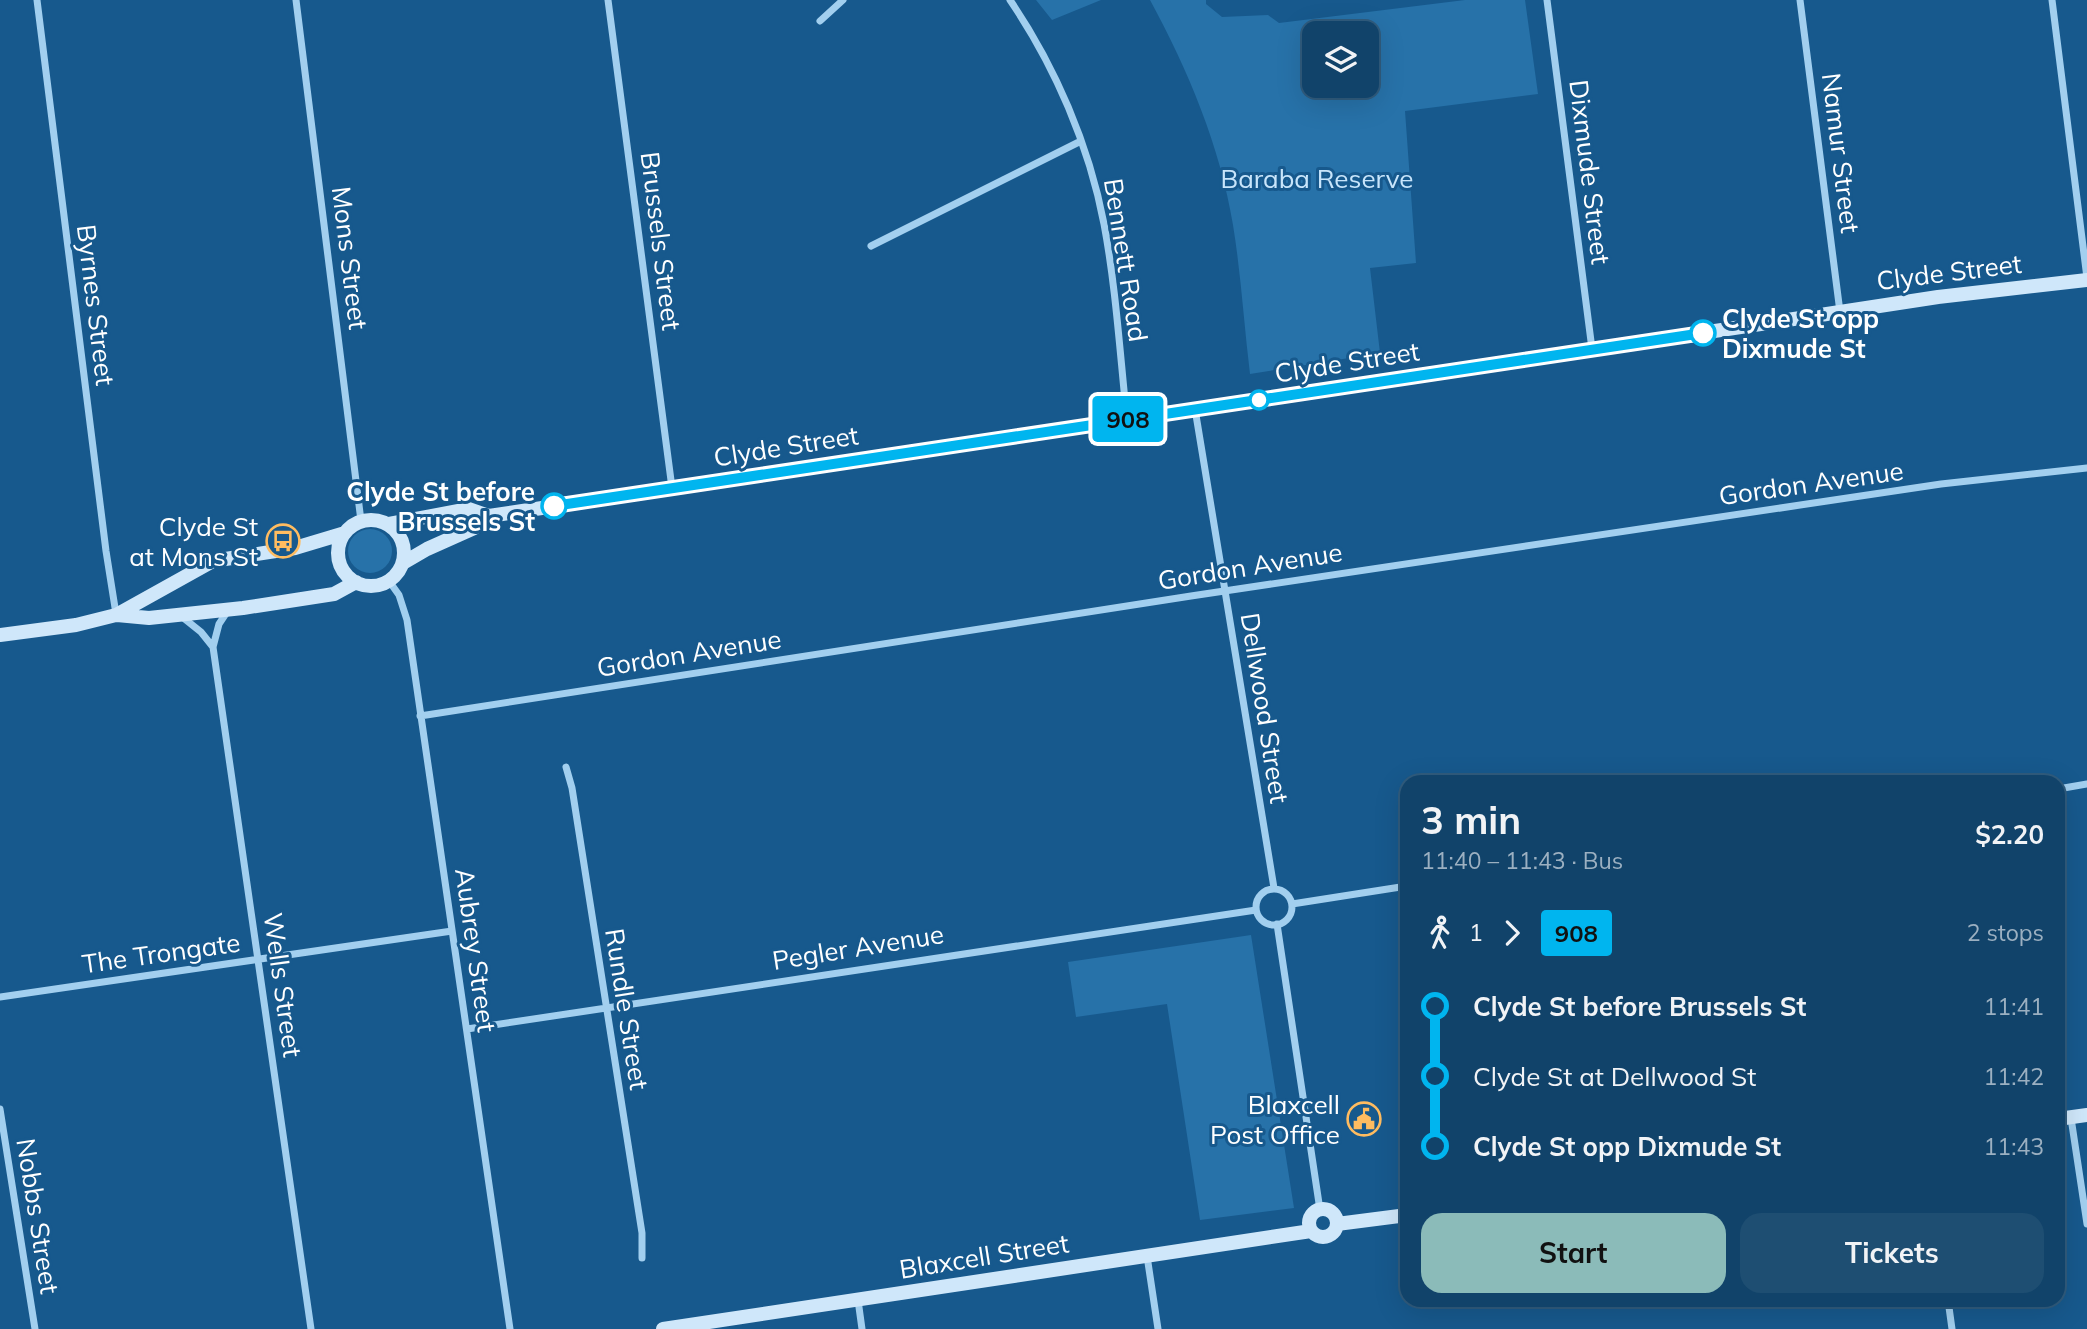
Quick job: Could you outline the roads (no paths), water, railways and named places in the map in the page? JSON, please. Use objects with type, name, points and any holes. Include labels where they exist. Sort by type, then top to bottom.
[{"type":"main road","name":"Clyde Street","points":[[388,524],[470,509],[489,516],[1938,297],[2087,279]]},
{"type":"main road","name":"Clyde Street","points":[[403,563],[474,528],[489,516]]},
{"type":"main road","points":[[378,520],[388,524],[397,531],[403,541],[403,563],[398,573],[389,581],[373,586],[356,582],[347,575],[341,565],[338,554],[340,543],[351,526],[361,521],[378,520]]},
{"type":"main road","points":[[0,635],[76,625],[116,615],[213,561],[295,548],[345,533]]},
{"type":"main road","points":[[116,615],[149,618],[229,610],[334,594],[356,582]]},
{"type":"main road","points":[[2065,1118],[2087,1115]]},
{"type":"main road","points":[[1320,1210],[1334,1214],[1336,1224],[1332,1233],[1326,1237],[1317,1236],[1311,1231],[1310,1219],[1320,1210]]},
{"type":"main road","points":[[1336,1224],[1400,1216]]},
{"type":"main road","name":"Blaxcell Street","points":[[663,1329],[1311,1231]]},
{"type":"street","name":"Byrnes Street","points":[[37,0],[116,615]]},
{"type":"street","name":"Mons Street","points":[[296,0],[361,521]]},
{"type":"street","name":"Brussels Street","points":[[608,0],[672,488]]},
{"type":"street","points":[[820,21],[844,0]]},
{"type":"street","name":"Bennett Road","points":[[1010,0],[1052,71],[1081,141],[1104,223],[1127,420]]},
{"type":"street","name":"Dixmude Street","points":[[1547,0],[1592,350]]},
{"type":"street","name":"Namur Street","points":[[1800,0],[1840,312]]},
{"type":"street","points":[[2052,0],[2087,279]]},
{"type":"street","points":[[871,246],[1081,141]]},
{"type":"street","name":"Dellwood Street","points":[[1195,409],[1274,888]]},
{"type":"street","name":"Gordon Avenue","points":[[420,716],[1224,591],[1941,484],[2087,468]]},
{"type":"street","name":"Aubrey Street","points":[[389,581],[399,595],[407,620],[510,1329]]},
{"type":"street","points":[[212,647],[219,624],[229,610]]},
{"type":"street","points":[[180,615],[201,632],[212,647]]},
{"type":"street","name":"Wells Street","points":[[212,647],[311,1329]]},
{"type":"street","name":"Rundle Street","points":[[566,767],[572,788],[642,1233],[642,1258]]},
{"type":"street","points":[[2065,788],[2087,784]]},
{"type":"street","points":[[1292,904],[1400,887]]},
{"type":"street","points":[[1274,888],[1287,894],[1292,904],[1287,920],[1277,924],[1263,920],[1256,910],[1262,893],[1274,888]]},
{"type":"street","name":"Pegler Avenue","points":[[467,1029],[1256,910]]},
{"type":"street","points":[[1277,924],[1320,1210]]},
{"type":"street","name":"The Trongate","points":[[0,997],[452,931]]},
{"type":"street","name":"Nobbs Street","points":[[0,1110],[35,1329]]},
{"type":"street","points":[[2065,1118],[2087,1224]]},
{"type":"street","points":[[1147,1256],[1158,1329]]},
{"type":"street","points":[[858,1300],[862,1329]]},
{"type":"street","points":[[1949,1307],[1952,1329]]},
{"type":"place","name":"Clyde St opp Dixmude St","points":[[1703,333]]},
{"type":"place","name":"Clyde St before Brussels St","points":[[554,506]]},
{"type":"place","name":"Clyde St at Mons St","points":[[283,541]]},
{"type":"place","name":"Blaxcell Post Office","points":[[1364,1119]]},
{"type":"park label","name":"Baraba Reserve","points":[[1317,178]]}]
